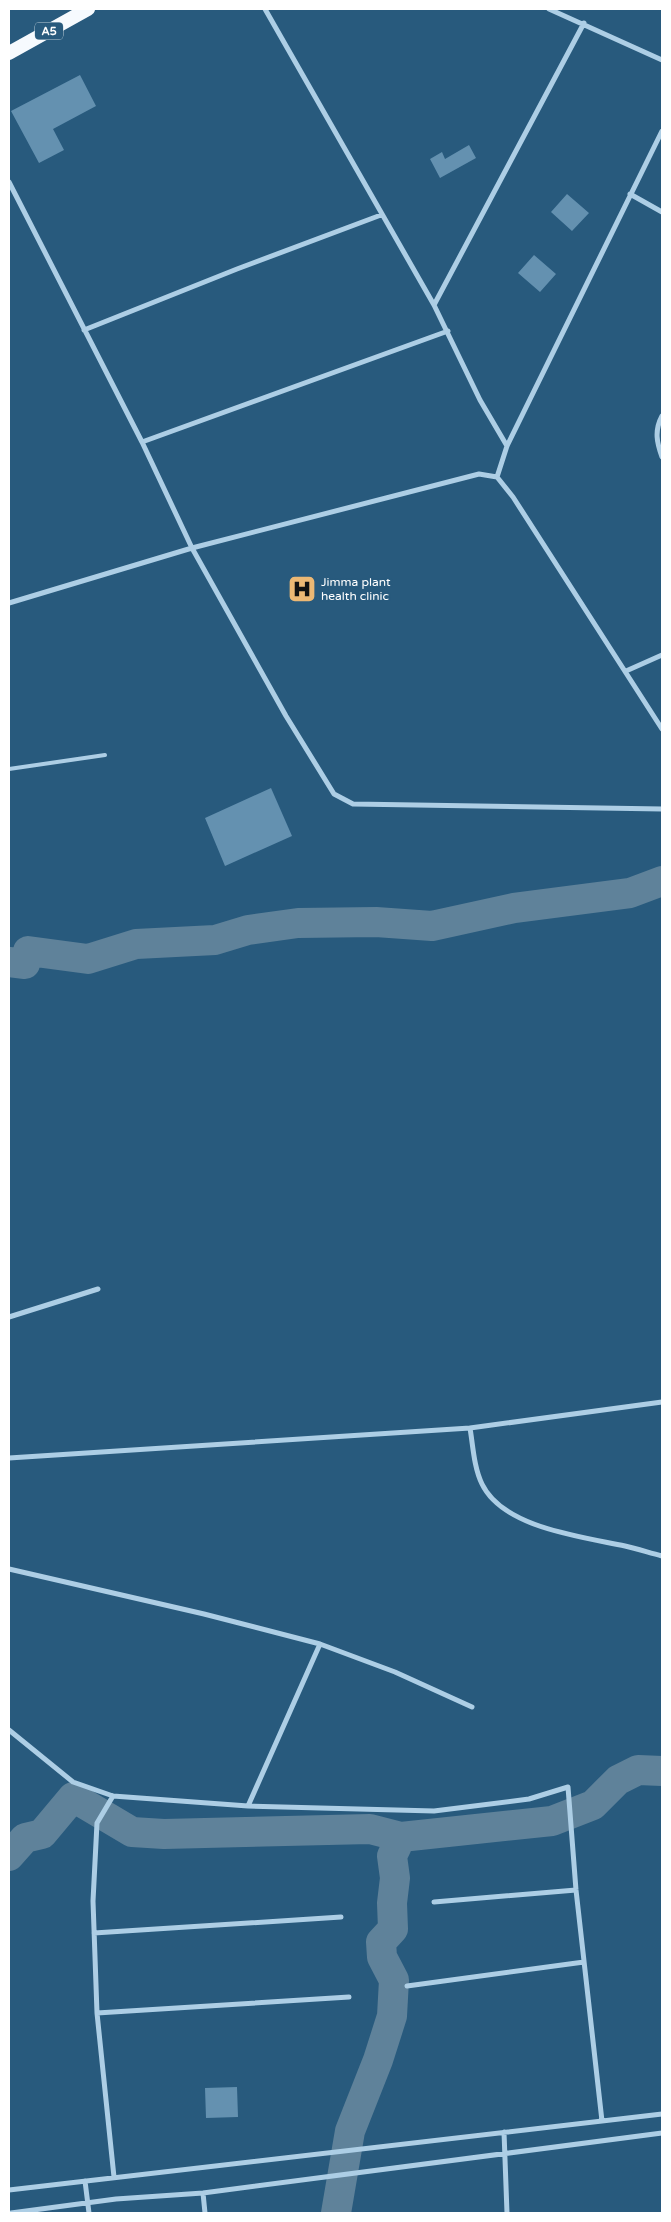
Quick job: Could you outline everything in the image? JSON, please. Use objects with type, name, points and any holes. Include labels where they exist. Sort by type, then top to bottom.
[{"type":"highway","name":"A5","points":[[9,53],[88,9]]},
{"type":"street","points":[[265,9],[434,305],[480,400],[507,446]]},
{"type":"street","points":[[549,9],[584,23],[662,60]]},
{"type":"street","points":[[434,305],[584,23]]},
{"type":"street","points":[[497,477],[507,446],[662,131]]},
{"type":"street","points":[[9,182],[142,442],[192,548],[291,723],[334,794],[353,804],[662,809]]},
{"type":"street","points":[[630,194],[662,212]]},
{"type":"street","points":[[84,330],[237,269],[381,215]]},
{"type":"street","points":[[142,442],[448,331]]},
{"type":"street","points":[[662,416],[656,431],[657,443],[662,457]]},
{"type":"street","points":[[9,603],[192,548],[479,474],[497,477],[513,497],[662,730]]},
{"type":"street","points":[[626,672],[662,655]]},
{"type":"street","points":[[9,1318],[98,1289]]},
{"type":"street","points":[[9,1458],[470,1428],[662,1402]]},
{"type":"street","points":[[470,1428],[482,1484],[493,1500],[524,1520],[568,1536],[627,1546],[662,1556]]},
{"type":"street","points":[[9,1569],[204,1614],[320,1644],[395,1672],[472,1707]]},
{"type":"street","points":[[248,1806],[320,1644]]},
{"type":"street","points":[[9,1730],[73,1782],[113,1796],[248,1806],[434,1811],[529,1800],[568,1787],[576,1890],[602,2121]]},
{"type":"street","points":[[113,1796],[97,1823],[93,1901],[97,2013],[114,2178]]},
{"type":"street","points":[[434,1902],[576,1890]]},
{"type":"street","points":[[94,1933],[341,1917]]},
{"type":"street","points":[[407,1986],[584,1962]]},
{"type":"street","points":[[97,2013],[349,1997]]},
{"type":"street","points":[[9,2190],[662,2114]]},
{"type":"street","points":[[504,2132],[507,2213]]},
{"type":"street","points":[[11,2213],[88,2203],[203,2193],[662,2133]]},
{"type":"street","points":[[85,2181],[88,2213]]},
{"type":"street","points":[[203,2193],[205,2213]]},
{"type":"lane","points":[[9,769],[106,755]]},
{"type":"building","points":[[80,75],[96,106],[53,129],[64,150],[39,163],[11,111]]},
{"type":"building","points":[[469,145],[476,158],[440,178],[430,159],[442,152],[445,159]]},
{"type":"building","points":[[567,194],[589,213],[572,231],[551,212]]},
{"type":"building","points":[[534,255],[556,274],[540,292],[518,273]]},
{"type":"building","points":[[271,788],[292,836],[225,866],[205,818]]},
{"type":"building","points":[[237,2087],[238,2117],[206,2118],[205,2088]]},
{"type":"waterway","points":[[9,962],[25,964],[28,951],[88,959],[136,944],[215,940],[248,930],[298,923],[376,922],[432,926],[514,908],[630,893],[662,881]]},
{"type":"waterway","points":[[336,2213],[350,2131],[378,2060],[392,2016],[394,1980],[382,1957],[381,1942],[393,1929],[392,1903],[395,1878],[392,1856],[401,1837],[552,1821],[593,1805],[618,1780],[638,1770],[662,1771]]},
{"type":"waterway","points":[[9,1856],[25,1838],[42,1834],[73,1797],[132,1832],[164,1834],[370,1829],[401,1837]]},
{"type":"place","name":"Jimma plant health clinic","points":[[302,589]]}]
